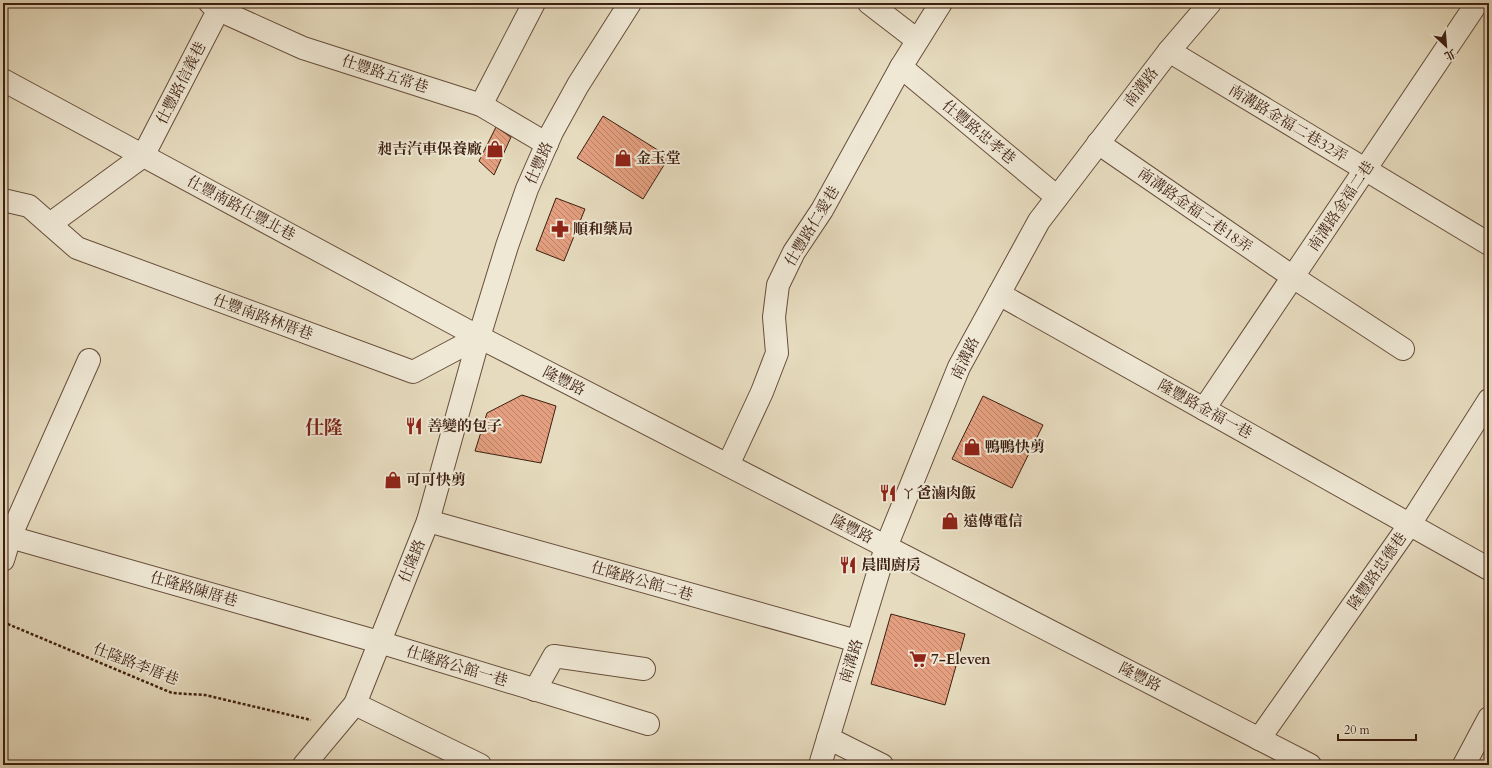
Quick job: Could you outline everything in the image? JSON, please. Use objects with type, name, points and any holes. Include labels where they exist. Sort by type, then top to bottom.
[{"type":"street","points":[[481,105],[534,3]]},
{"type":"street","name":"仕豐路","points":[[479,337],[507,246],[528,189],[547,144],[578,85],[630,3]]},
{"type":"street","points":[[869,3],[917,40]]},
{"type":"street","name":"仕豐路仁愛巷","points":[[728,465],[762,392],[777,353],[774,317],[778,285],[794,252],[822,210],[901,67],[941,3]]},
{"type":"street","name":"南溝路","points":[[820,765],[886,547],[959,367],[1039,221],[1169,51],[1210,3]]},
{"type":"street","points":[[1478,3],[1489,7]]},
{"type":"street","name":"南溝路金福二巷","points":[[1204,409],[1478,3]]},
{"type":"street","name":"仕豐路五常巷","points":[[217,5],[303,48],[481,105],[547,144]]},
{"type":"street","name":"仕豐路信義巷","points":[[143,156],[217,5]]},
{"type":"street","name":"南溝路金福二巷32弄","points":[[1169,51],[1489,244]]},
{"type":"street","name":"仕豐路忠孝巷","points":[[901,67],[1057,197]]},
{"type":"street","name":"仕豐南路仕豐北巷","points":[[3,80],[479,337]]},
{"type":"street","name":"南溝路金福二巷18弄","points":[[1098,143],[1293,277],[1403,349]]},
{"type":"street","points":[[50,224],[143,156]]},
{"type":"street","name":"仕豐南路林厝巷","points":[[3,200],[29,206],[77,248],[413,372],[479,337]]},
{"type":"street","name":"隆豐路金福一巷","points":[[999,294],[1489,569]]},
{"type":"street","name":"隆豐路","points":[[479,337],[1310,765]]},
{"type":"street","name":"仕隆路","points":[[304,765],[355,704],[428,521],[479,337]]},
{"type":"street","points":[[3,560],[10,537],[89,360]]},
{"type":"street","name":"隆豐路忠德巷","points":[[1259,739],[1410,524],[1489,400]]},
{"type":"street","name":"仕隆路公館二巷","points":[[428,521],[858,641]]},
{"type":"street","name":"仕隆路陳厝巷","points":[[10,537],[379,642]]},
{"type":"street","name":"仕隆路公館一巷","points":[[379,642],[648,724]]},
{"type":"street","points":[[535,690],[554,656],[644,669]]},
{"type":"street","points":[[355,704],[470,763]]},
{"type":"street","points":[[1464,765],[1489,718]]},
{"type":"street","points":[[828,738],[882,765]]},
{"type":"path","name":"仕隆路李厝巷","points":[[3,622],[172,693],[205,695],[337,726]]},
{"type":"building","name":"金玉堂","points":[[603,116],[669,157],[643,199],[577,158]]},
{"type":"building","name":"昶吉汽車保養廠","points":[[496,127],[511,137],[494,175],[479,161]]},
{"type":"building","name":"順和藥局","points":[[556,198],[585,209],[564,261],[536,250]]},
{"type":"building","points":[[522,395],[556,406],[541,463],[475,451],[487,413]]},
{"type":"building","points":[[983,396],[1043,425],[1012,488],[952,459]]},
{"type":"building","name":"7-Eleven","points":[[891,614],[965,634],[945,705],[871,684]]},
{"type":"place","name":"昶吉汽車保養廠","points":[[495,149]]},
{"type":"place","name":"金玉堂","points":[[623,158]]},
{"type":"place","name":"順和藥局","points":[[560,229]]},
{"type":"place","name":"善變的包子","points":[[414,426]]},
{"type":"place","name":"鴨鴨快剪","points":[[972,447]]},
{"type":"place","name":"可可快剪","points":[[393,480]]},
{"type":"place","name":"ㄚ爸滷肉飯","points":[[888,493]]},
{"type":"place","name":"遠傳電信","points":[[950,521]]},
{"type":"place","name":"晨間廚房","points":[[848,565]]},
{"type":"place","name":"7-Eleven","points":[[918,659]]},
{"type":"district","name":"仕隆","points":[[324,427]]}]
